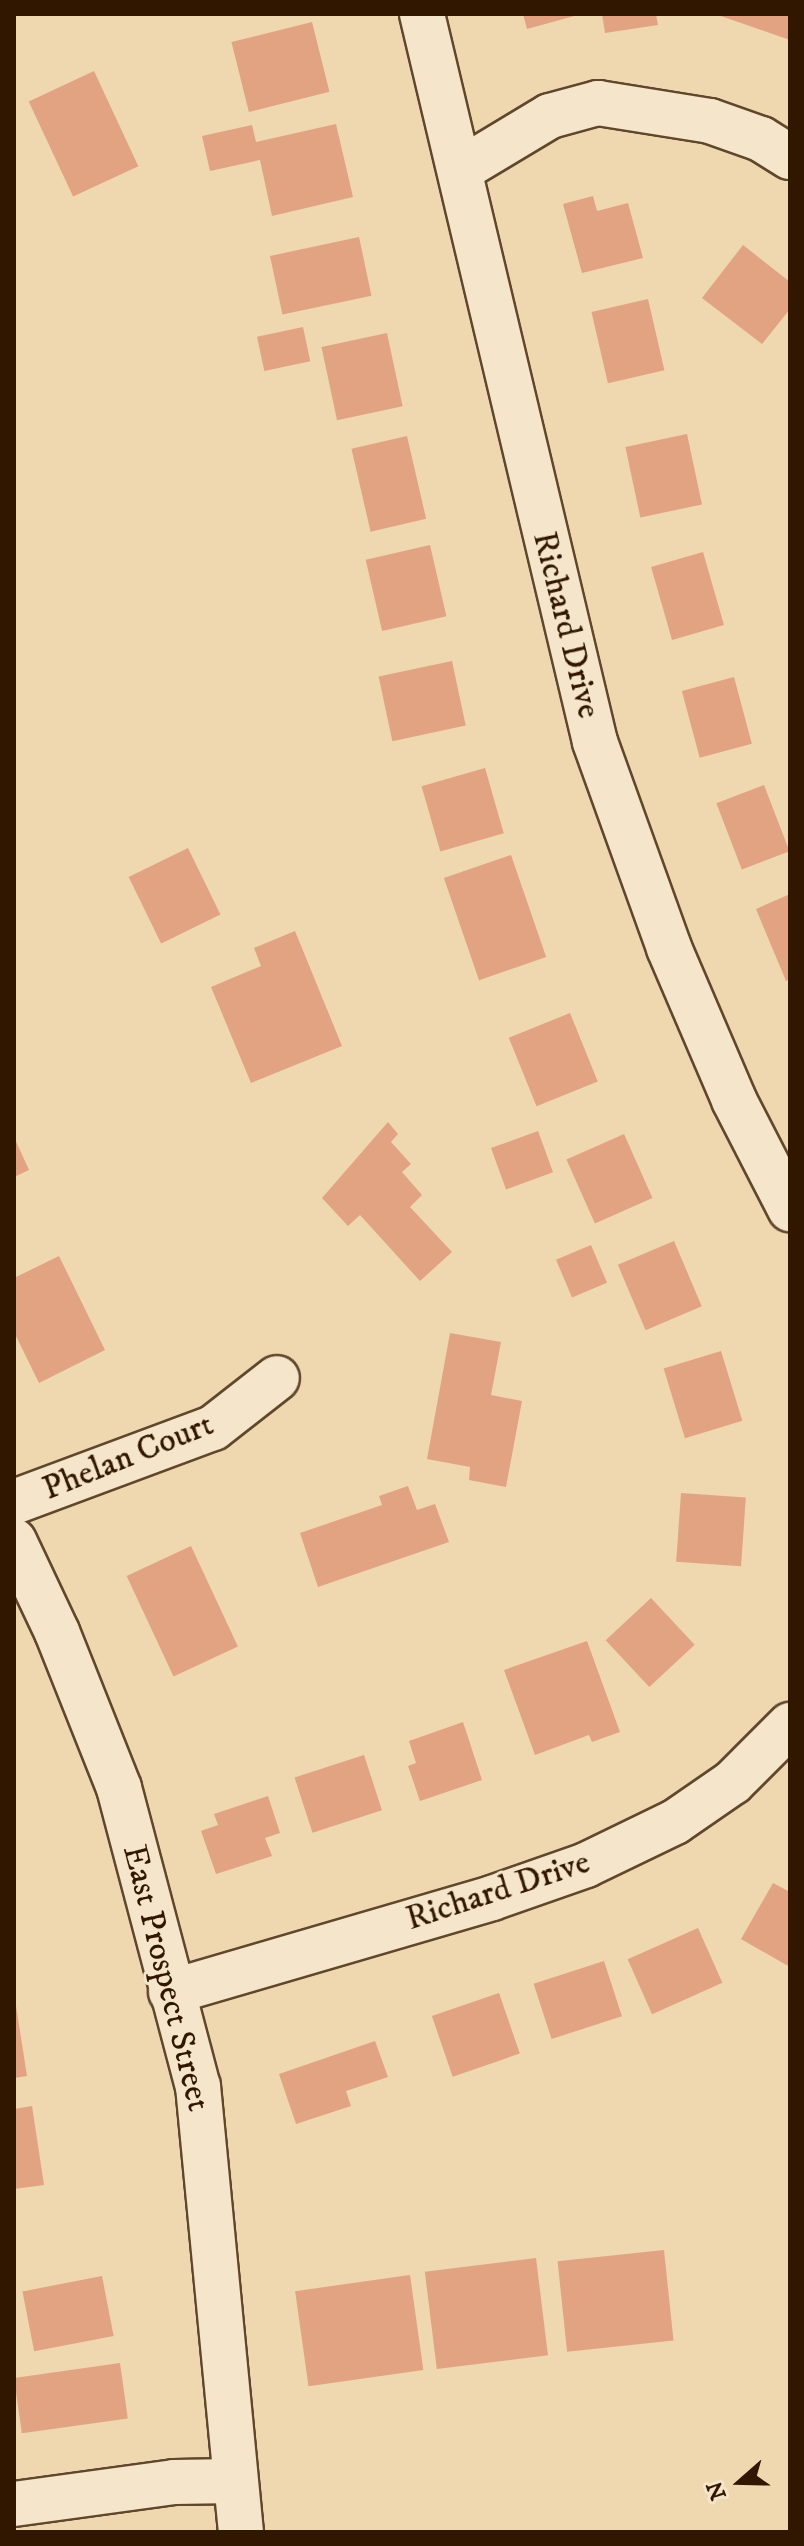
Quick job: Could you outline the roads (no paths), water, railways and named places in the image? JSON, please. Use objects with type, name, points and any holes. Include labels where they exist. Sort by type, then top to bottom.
[{"type":"street","name":"Richard Drive","points":[[422,14],[595,742],[669,948],[734,1100],[790,1209]]},
{"type":"street","points":[[460,170],[550,116],[598,103],[710,121],[761,139],[790,157]]},
{"type":"street","name":"Phelan Court","points":[[14,1502],[213,1428],[277,1378]]},
{"type":"street","name":"East Prospect Street","points":[[14,1541],[119,1788],[198,2086],[241,2532]]},
{"type":"street","name":"Richard Drive","points":[[171,1992],[492,1898],[586,1865],[675,1822],[733,1782],[786,1737]]},
{"type":"street","points":[[14,2504],[174,2482],[235,2481]]}]
